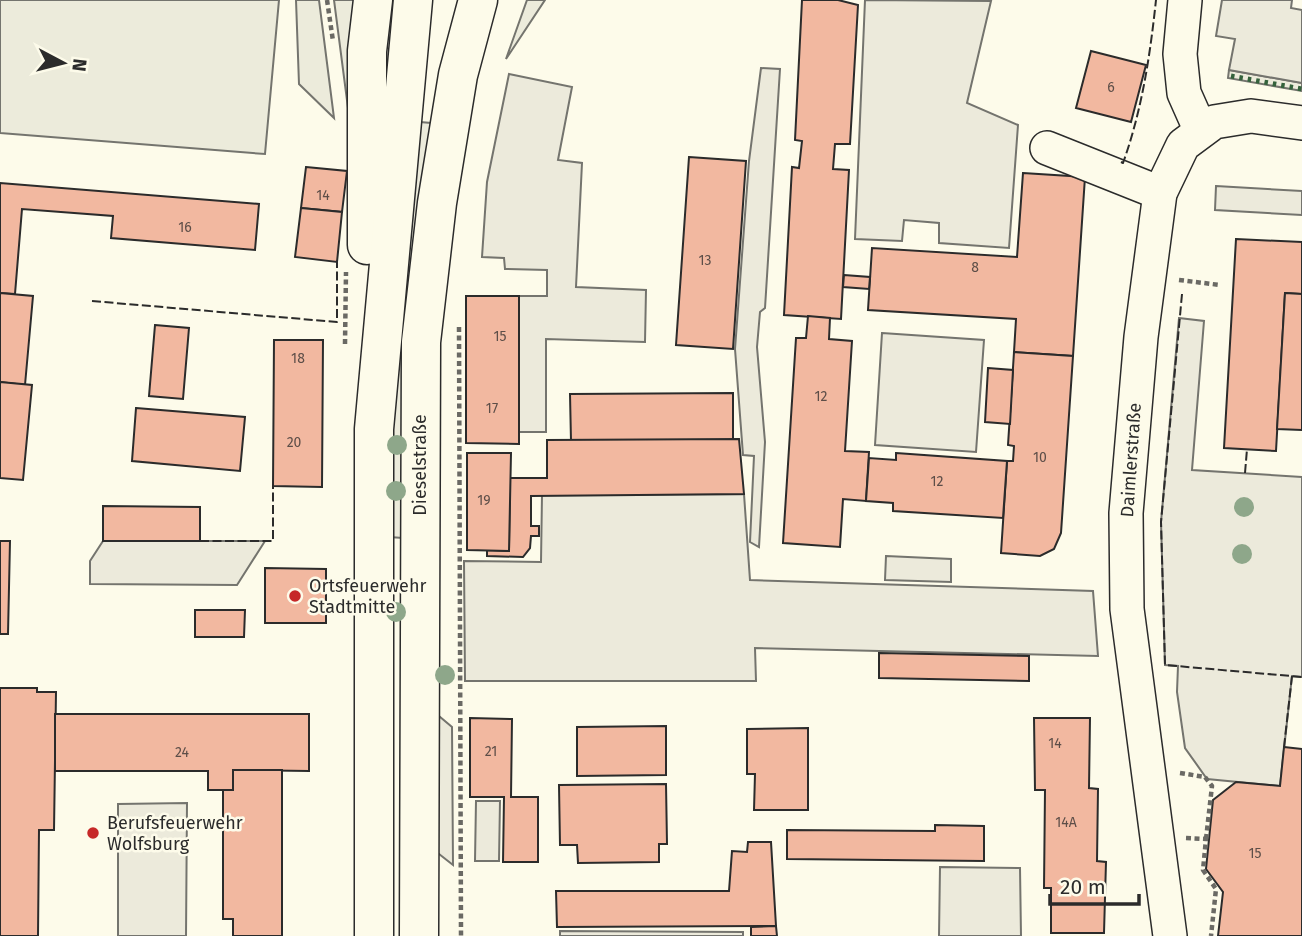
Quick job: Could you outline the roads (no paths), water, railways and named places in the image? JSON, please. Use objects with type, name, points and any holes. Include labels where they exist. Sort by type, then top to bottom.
[{"type":"main road","points":[[373,0],[367,51],[365,319],[374,429],[374,936]]},
{"type":"main road","name":"Dieselstraße","points":[[419,936],[421,342],[437,203],[458,75],[478,0]]},
{"type":"main road","points":[[374,429],[386,319],[411,10]]},
{"type":"street","points":[[1185,0],[1180,54],[1185,93],[1200,129],[1221,120],[1251,116],[1302,123]]},
{"type":"street","name":"Daimlerstraße","points":[[1170,936],[1126,609],[1126,513],[1149,276],[1160,193],[1183,145],[1200,129]]},
{"type":"street","points":[[1048,148],[1160,193]]},
{"type":"place","name":"Ortsfeuerwehr Stadtmitte","points":[[295,596]]},
{"type":"place","name":"Berufsfeuerwehr Wolfsburg","points":[[93,833]]}]
